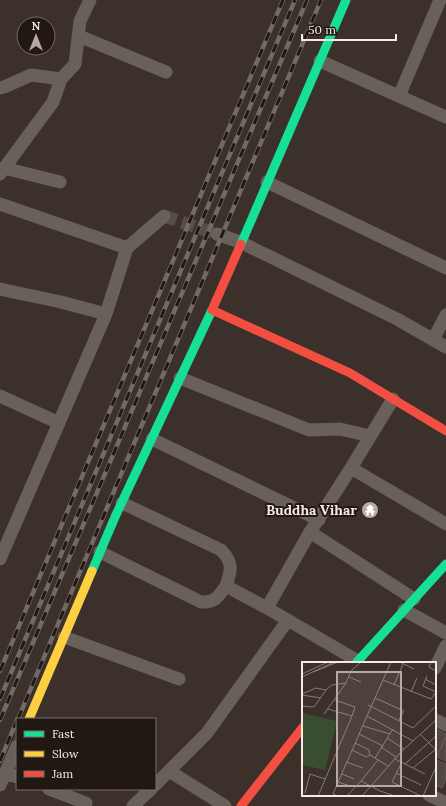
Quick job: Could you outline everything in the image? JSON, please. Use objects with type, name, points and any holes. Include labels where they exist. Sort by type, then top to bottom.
[{"type":"street","points":[[60,182],[2,171],[53,102],[61,79],[75,64],[80,21],[90,0]]},
{"type":"street","points":[[32,718],[100,552],[212,310],[240,242],[346,0]]},
{"type":"street","points":[[399,96],[440,0]]},
{"type":"street","points":[[79,36],[166,72]]},
{"type":"street","points":[[320,61],[446,117]]},
{"type":"street","points":[[0,88],[31,75],[61,79]]},
{"type":"street","points":[[267,182],[446,268]]},
{"type":"street","points":[[0,204],[127,248]]},
{"type":"street","points":[[0,559],[106,314],[127,248],[164,216]]},
{"type":"street","points":[[216,234],[240,242],[397,319],[446,347]]},
{"type":"street","points":[[0,289],[61,302],[106,314]]},
{"type":"street","points":[[212,310],[350,373],[446,431]]},
{"type":"street","points":[[433,340],[446,315]]},
{"type":"street","points":[[180,378],[309,430],[340,429],[370,436]]},
{"type":"street","points":[[0,396],[59,423]]},
{"type":"street","points":[[267,608],[310,532],[352,468],[393,399]]},
{"type":"street","points":[[152,439],[319,520]]},
{"type":"street","points":[[352,468],[446,524]]},
{"type":"street","points":[[100,552],[201,602],[209,602],[216,599],[226,586],[231,571],[228,557],[221,550],[122,503]]},
{"type":"street","points":[[310,532],[414,599]]},
{"type":"street","points":[[226,586],[288,620],[357,662],[446,564]]},
{"type":"street","points":[[404,610],[446,632]]},
{"type":"street","points":[[156,784],[207,733],[288,620]]},
{"type":"street","points":[[64,637],[179,679]]},
{"type":"street","points":[[436,666],[446,646]]},
{"type":"street","points":[[436,720],[446,725]]},
{"type":"street","points":[[241,806],[302,728]]},
{"type":"street","points":[[0,785],[11,775],[16,751]]},
{"type":"street","points":[[169,771],[225,806]]},
{"type":"street","points":[[52,790],[86,803]]},
{"type":"street","points":[[133,806],[150,790]]},
{"type":"street","points":[[430,796],[446,803]]},
{"type":"building","points":[[436,729],[446,734],[438,755],[436,754]]},
{"type":"building","points":[[446,737],[446,761],[437,757]]},
{"type":"building","points":[[436,760],[446,764],[446,779],[442,788],[436,785]]},
{"type":"tunnel","points":[[164,216],[217,234]]},
{"type":"railway","points":[[0,671],[283,0]]},
{"type":"railway","points":[[0,699],[295,0]]},
{"type":"railway","points":[[0,720],[307,0]]},
{"type":"railway","points":[[18,718],[321,0]]},
{"type":"railway","points":[[0,761],[16,722]]},
{"type":"traffic: fast","points":[[241,244],[346,0]]},
{"type":"traffic: fast","points":[[92,571],[115,517],[212,310]]},
{"type":"traffic: fast","points":[[357,662],[446,564]]},
{"type":"traffic: slow","points":[[29,718],[92,571]]},
{"type":"traffic: jam","points":[[241,244],[212,310],[350,373],[446,431]]},
{"type":"traffic: jam","points":[[241,806],[302,728]]},
{"type":"place","name":"Buddha Vihar","points":[[370,510]]}]
